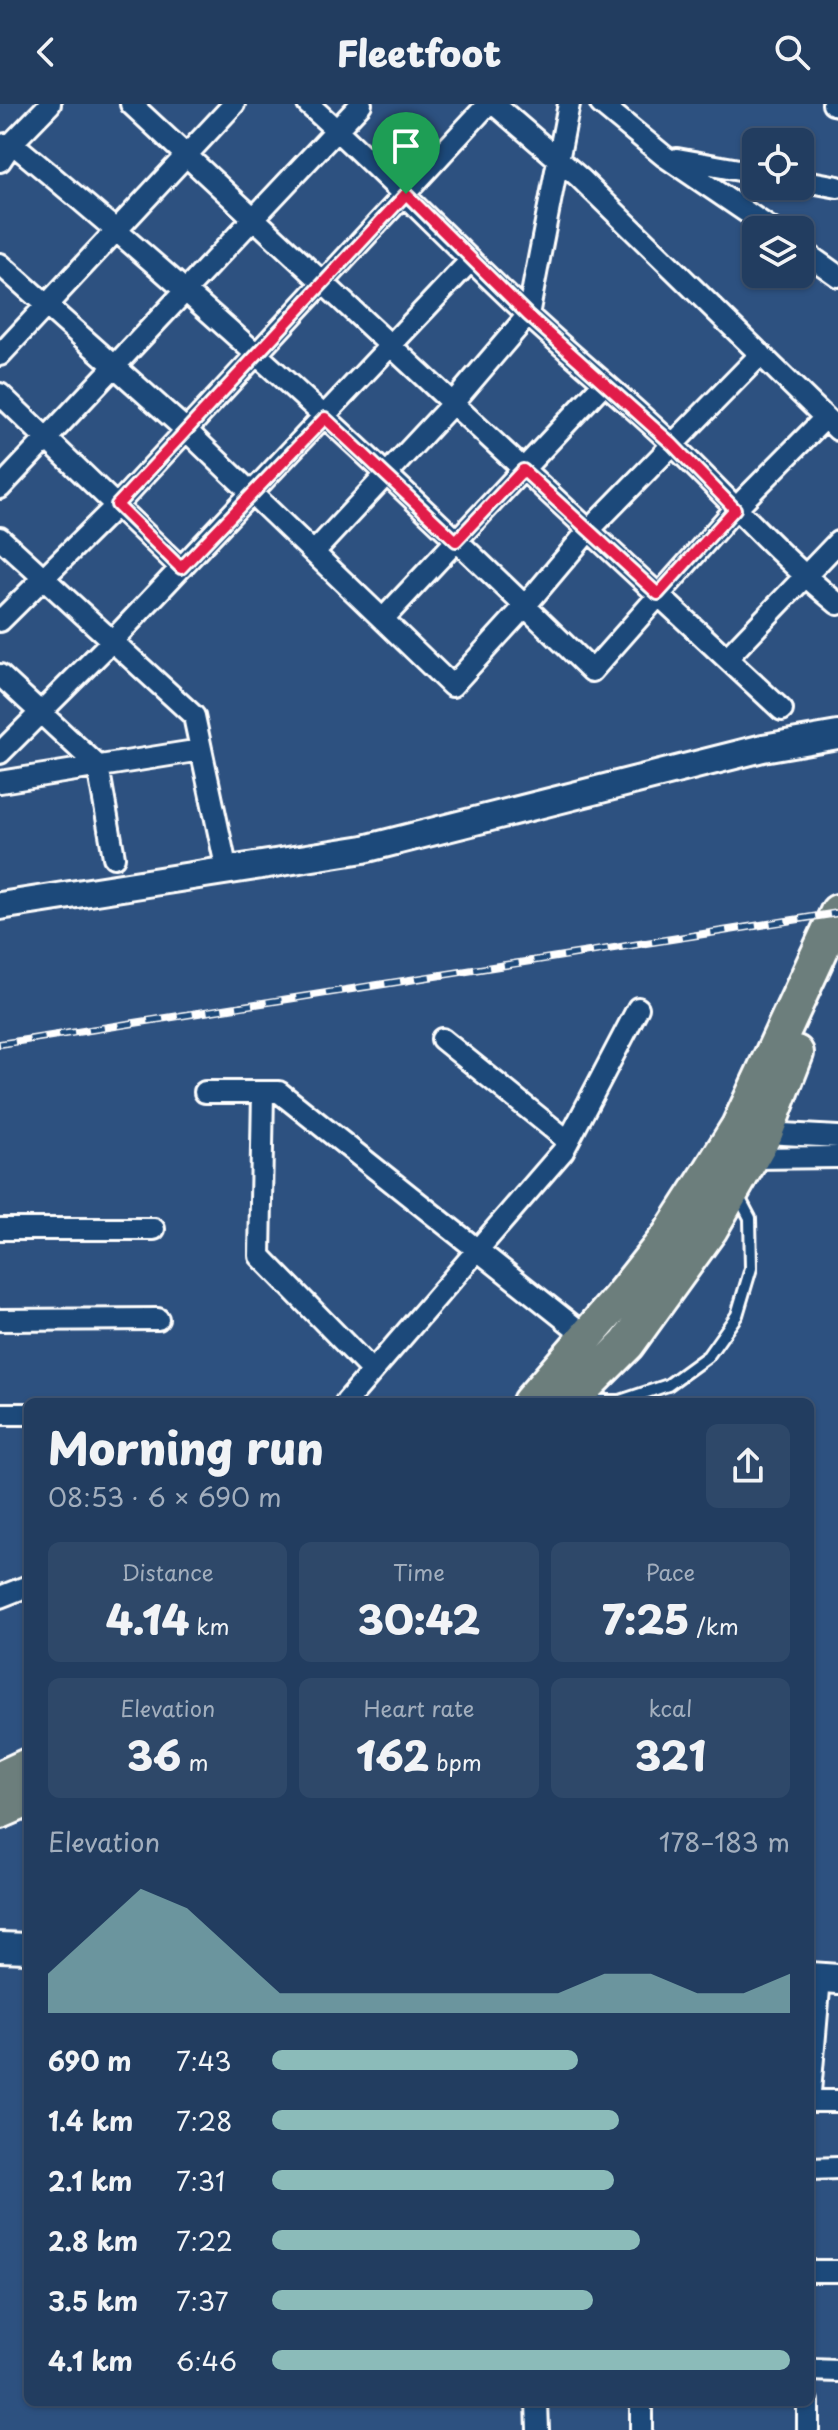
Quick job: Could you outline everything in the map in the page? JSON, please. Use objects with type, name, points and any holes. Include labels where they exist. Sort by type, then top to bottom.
[{"type":"highway","points":[[534,1398],[669,1236],[739,1126],[838,912]]},
{"type":"highway","points":[[573,1398],[627,1344],[710,1229],[749,1159],[838,944]]},
{"type":"highway","points":[[0,1779],[24,1768]]},
{"type":"highway","points":[[0,1811],[24,1801]]},
{"type":"main road","points":[[0,1947],[24,1948]]},
{"type":"street","points":[[0,161],[4,141],[50,104]]},
{"type":"street","points":[[131,104],[782,710]]},
{"type":"street","points":[[0,355],[234,104]]},
{"type":"street","points":[[308,104],[406,194],[528,315],[672,444],[805,577],[838,604]]},
{"type":"street","points":[[0,488],[361,104]]},
{"type":"street","points":[[0,621],[117,505],[255,355],[323,282],[491,104],[580,178],[831,424],[735,509],[592,671],[325,418],[255,355],[116,228],[4,141]]},
{"type":"street","points":[[314,552],[453,403],[528,315],[569,104]]},
{"type":"street","points":[[601,104],[664,156],[752,216]]},
{"type":"street","points":[[664,156],[742,170]]},
{"type":"street","points":[[814,183],[838,187]]},
{"type":"street","points":[[814,259],[838,276]]},
{"type":"street","points":[[0,753],[112,641],[471,260]]},
{"type":"street","points":[[0,264],[186,430],[452,686],[590,529],[761,354]]},
{"type":"street","points":[[383,619],[604,383]]},
{"type":"street","points":[[0,394],[181,568]]},
{"type":"street","points":[[0,538],[194,716],[227,871]]},
{"type":"street","points":[[727,658],[838,542]]},
{"type":"street","points":[[0,675],[98,766],[114,857]]},
{"type":"street","points":[[0,906],[364,849],[763,748],[838,735]]},
{"type":"street","points":[[0,782],[201,750]]},
{"type":"street","points":[[349,1398],[563,1151],[638,1008]]},
{"type":"street","points":[[442,1039],[568,1141]]},
{"type":"street","points":[[205,1092],[279,1092],[587,1337]]},
{"type":"street","points":[[263,1092],[260,1256],[372,1371]]},
{"type":"street","points":[[749,1159],[838,1137]]},
{"type":"street","points":[[749,1159],[838,1157]]},
{"type":"street","points":[[0,1229],[154,1229]]},
{"type":"street","points":[[0,1320],[158,1319]]},
{"type":"street","points":[[0,1414],[24,1414]]},
{"type":"street","points":[[0,1597],[24,1588]]},
{"type":"street","points":[[814,2057],[823,1978]]},
{"type":"street","points":[[814,2101],[838,2101]]},
{"type":"street","points":[[814,2169],[838,2168]]},
{"type":"street","points":[[814,2271],[838,2271]]},
{"type":"street","points":[[814,2370],[838,2371]]},
{"type":"street","points":[[537,2406],[538,2430]]},
{"type":"street","points":[[641,2406],[641,2430]]},
{"type":"street","points":[[808,2406],[808,2430]]},
{"type":"lane","points":[[629,1398],[668,1385],[708,1356],[737,1315],[751,1268],[749,1159]]},
{"type":"railway","points":[[0,1044],[838,913]]},
{"type":"route","points":[[406,194],[528,315],[672,444],[735,509],[658,594],[523,470],[456,541],[325,418],[181,568],[117,505],[406,194]]}]
